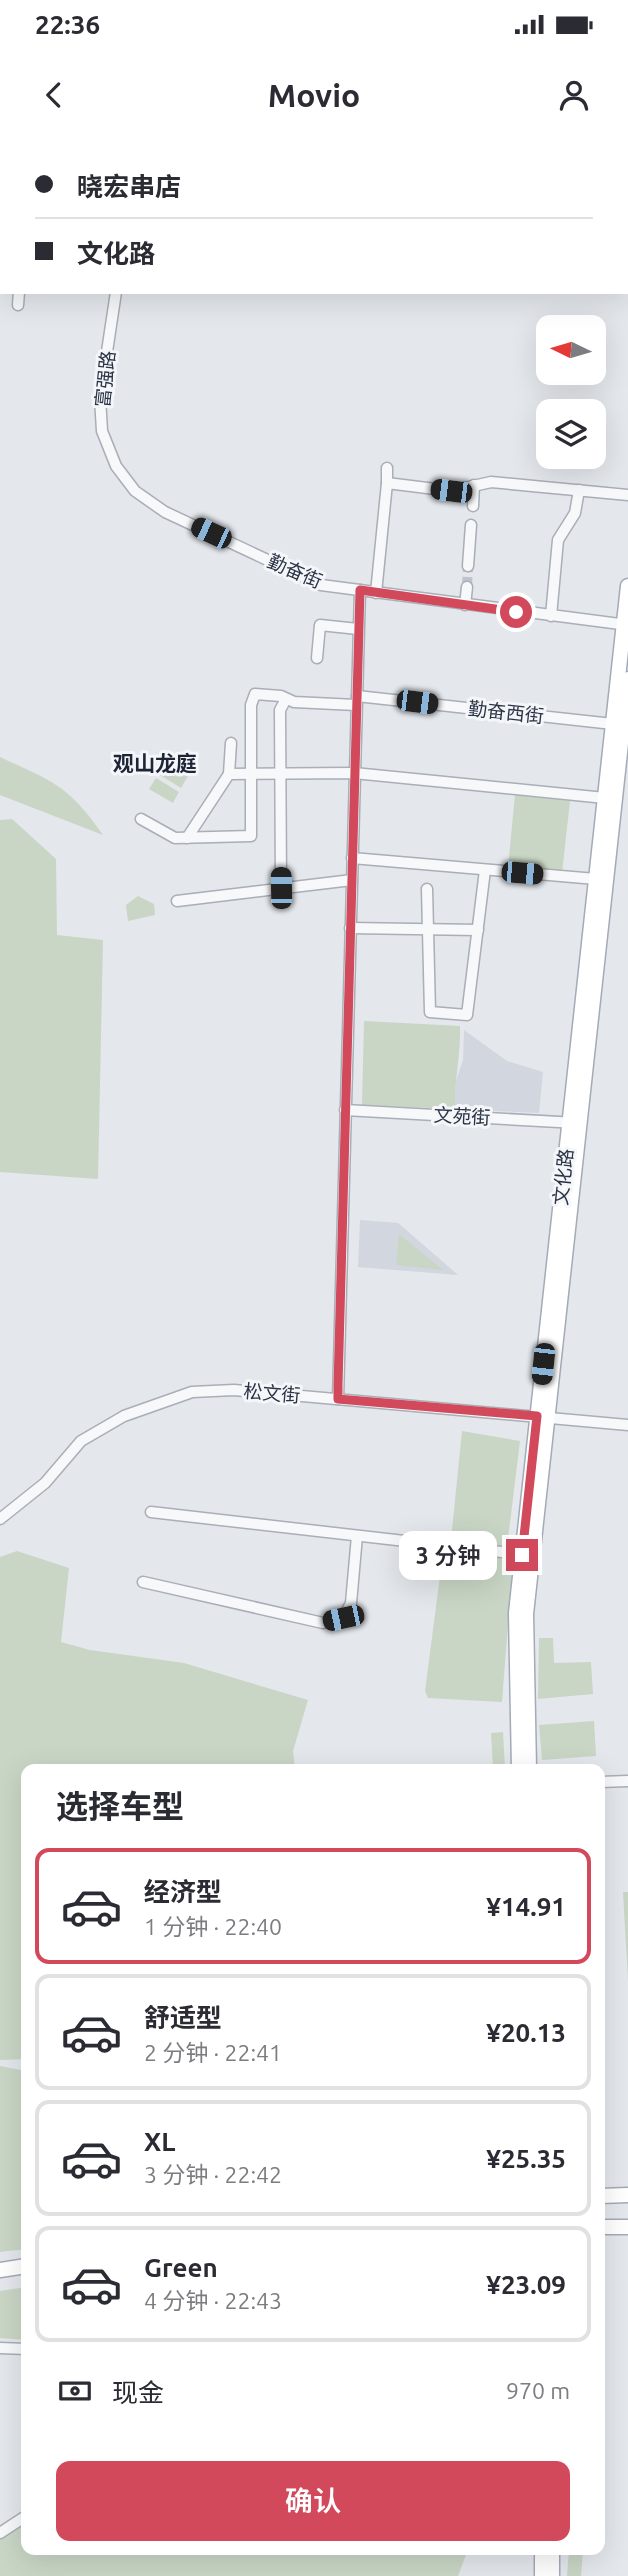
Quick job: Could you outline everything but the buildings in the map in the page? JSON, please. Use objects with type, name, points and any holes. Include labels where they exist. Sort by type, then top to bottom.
[{"type":"main road","name":"文化路","points":[[574,1123],[596,879],[626,625],[628,586]]},
{"type":"main road","name":"文化路","points":[[519,1764],[516,1613],[527,1555],[574,1123],[628,679]]},
{"type":"main road","name":"文化路","points":[[527,1555],[529,1764]]},
{"type":"main road","points":[[605,2196],[628,2195]]},
{"type":"main road","points":[[605,2227],[628,2227]]},
{"type":"main road","points":[[0,2270],[21,2267]]},
{"type":"main road","points":[[542,2555],[542,2576]]},
{"type":"main road","points":[[552,2555],[552,2576]]},
{"type":"street","points":[[18,305],[19,294]]},
{"type":"street","name":"富强路","points":[[116,294],[100,398],[102,431],[116,467],[142,496]]},
{"type":"street","points":[[376,593],[387,468]]},
{"type":"street","points":[[387,483],[451,491],[491,482],[628,495]]},
{"type":"street","points":[[472,506],[474,485]]},
{"type":"street","points":[[551,616],[558,540],[575,513],[579,490]]},
{"type":"street","name":"勤奋街","points":[[142,496],[165,512],[321,585],[626,625]]},
{"type":"street","points":[[468,566],[471,525]]},
{"type":"street","points":[[465,605],[467,587]]},
{"type":"street","points":[[338,1399],[360,590]]},
{"type":"street","points":[[317,658],[320,625],[358,629]]},
{"type":"street","name":"勤奋西街","points":[[251,776],[251,705],[255,694],[295,702],[356,700],[613,724]]},
{"type":"street","points":[[281,888],[279,710],[286,699]]},
{"type":"street","points":[[187,838],[229,774],[231,743]]},
{"type":"street","points":[[229,774],[251,776],[354,773],[605,798]]},
{"type":"street","points":[[141,819],[176,838],[251,836],[251,776]]},
{"type":"street","points":[[352,858],[596,879]]},
{"type":"street","points":[[427,889],[430,1012],[467,1015],[485,870]]},
{"type":"street","points":[[177,901],[352,880]]},
{"type":"street","points":[[350,928],[478,930]]},
{"type":"street","name":"文苑街","points":[[345,1110],[574,1123]]},
{"type":"street","name":"松文街","points":[[0,1519],[45,1483],[81,1441],[124,1416],[192,1392],[234,1390],[628,1425]]},
{"type":"street","points":[[151,1512],[527,1555]]},
{"type":"street","points":[[143,1582],[323,1623],[343,1618],[351,1603],[357,1536]]},
{"type":"street","points":[[605,1782],[628,1781]]},
{"type":"street","points":[[0,2348],[21,2349]]},
{"type":"street","points":[[0,2533],[21,2519]]},
{"type":"shaded area","points":[[464,1030],[507,1061],[543,1072],[539,1113],[454,1109],[456,1081],[463,1060]]},
{"type":"shaded area","points":[[360,1220],[398,1223],[458,1275],[358,1267]]},
{"type":"green space","points":[[0,757],[59,787],[80,805],[103,835],[0,795]]},
{"type":"green space","points":[[168,763],[188,776],[181,788],[160,775]]},
{"type":"green space","points":[[156,778],[179,792],[173,803],[149,789]]},
{"type":"green space","points":[[515,795],[570,801],[562,873],[508,867]]},
{"type":"green space","points":[[12,819],[56,859],[57,935],[103,940],[98,1179],[0,1172],[0,820]]},
{"type":"green space","points":[[138,896],[154,904],[155,915],[128,921],[126,905]]},
{"type":"green space","points":[[364,1021],[460,1026],[455,1109],[362,1105]]},
{"type":"green space","points":[[399,1234],[443,1270],[396,1265]]},
{"type":"green space","points":[[462,1431],[520,1441],[507,1547],[451,1540]]},
{"type":"green space","points":[[17,1551],[69,1568],[61,1642],[90,1650],[184,1663],[308,1700],[293,1751],[294,1764],[21,1764],[21,2059],[0,2060],[0,1557]]},
{"type":"green space","points":[[443,1553],[513,1559],[502,1702],[428,1698],[425,1691]]},
{"type":"green space","points":[[539,1638],[553,1638],[554,1663],[591,1662],[593,1694],[538,1699]]},
{"type":"green space","points":[[594,1721],[596,1756],[542,1760],[539,1725]]},
{"type":"green space","points":[[503,1732],[505,1764],[493,1764],[491,1733]]},
{"type":"green space","points":[[623,1892],[628,1892],[628,1981]]},
{"type":"green space","points":[[0,2066],[21,2070],[21,2250],[0,2252]]},
{"type":"green space","points":[[21,2288],[21,2340],[0,2338],[0,2291]]},
{"type":"green space","points":[[21,2523],[21,2555],[466,2555],[458,2576],[0,2576],[0,2538]]},
{"type":"green space","points":[[569,2555],[583,2555],[581,2576],[567,2576]]},
{"type":"tunnel","points":[[467,587],[468,566]]},
{"type":"district","name":"观山龙庭","points":[[155,764]]},
{"type":"route","points":[[516,612],[360,590],[338,1399],[537,1416],[522,1555]]}]
